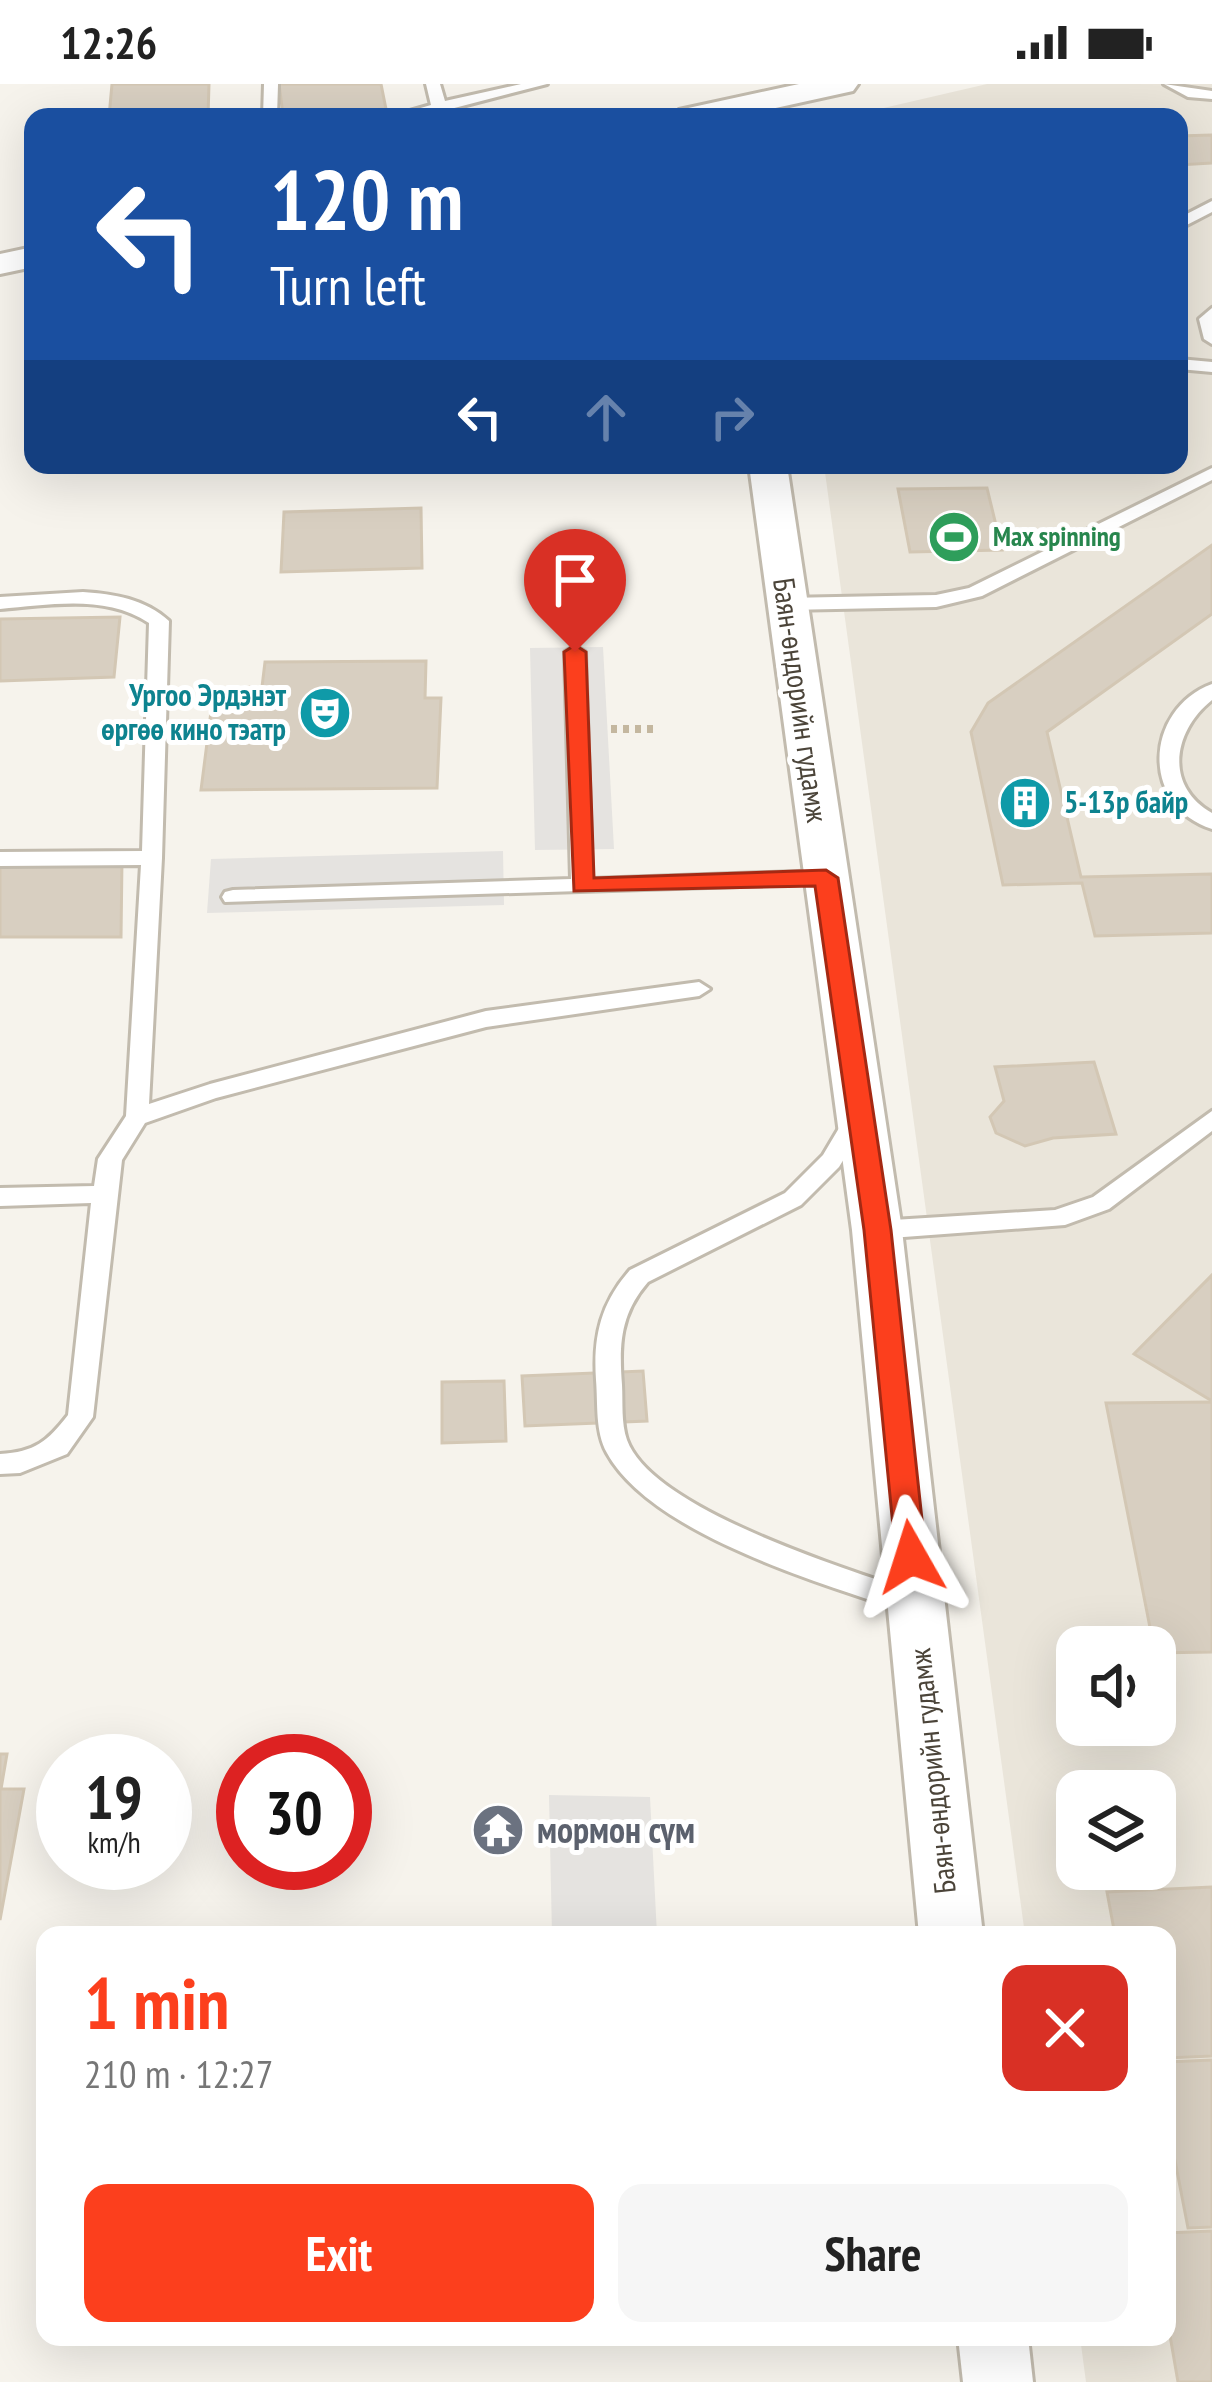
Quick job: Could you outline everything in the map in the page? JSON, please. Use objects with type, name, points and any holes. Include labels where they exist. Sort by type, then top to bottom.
[{"type":"street","points":[[727,108],[781,90],[842,84]]},
{"type":"street","name":"Баян-өндорийн гудамж","points":[[769,474],[878,1230],[950,1926]]},
{"type":"street","points":[[994,2346],[998,2382]]},
{"type":"lane","points":[[433,84],[440,108],[540,84]]},
{"type":"lane","points":[[1172,84],[1193,94],[1212,95]]},
{"type":"lane","points":[[1204,211],[1212,230]]},
{"type":"lane","points":[[1212,314],[1207,319],[1212,338]]},
{"type":"lane","points":[[786,604],[936,601],[975,592],[1212,473]]},
{"type":"lane","points":[[0,603],[110,601],[142,606],[159,620],[137,1118],[110,1159],[80,1417],[58,1448],[20,1463],[0,1465]]},
{"type":"lane","points":[[575,652],[582,886]]},
{"type":"lane","points":[[1212,690],[1172,727],[1167,752],[1172,782],[1195,815],[1212,822]]},
{"type":"lane","points":[[0,859],[152,858]]},
{"type":"lane","points":[[232,897],[826,878]]},
{"type":"lane","points":[[137,1118],[210,1092],[486,1019],[699,989]]},
{"type":"lane","points":[[860,1112],[831,1161],[793,1199],[639,1276],[620,1296],[605,1343],[615,1446],[629,1468],[661,1496],[715,1526],[916,1604]]},
{"type":"lane","points":[[878,1230],[1058,1219],[1101,1203],[1212,1119]]},
{"type":"lane","points":[[0,1197],[104,1194]]},
{"type":"path","points":[[609,729],[656,729]]},
{"type":"shaded area","points":[[987,84],[1212,84],[1212,2382],[1086,2382],[1081,2346],[1176,2346],[1176,1926],[1024,1926],[825,474],[1188,474],[1188,108],[884,108]]},
{"type":"shaded area","points":[[603,647],[614,849],[535,850],[530,648]]},
{"type":"shaded area","points":[[503,851],[504,905],[207,913],[211,859]]},
{"type":"shaded area","points":[[549,1795],[650,1797],[657,1926],[552,1926]]},
{"type":"building","points":[[112,84],[209,84],[208,108],[110,108]]},
{"type":"building","points":[[279,84],[381,84],[386,108],[282,108]]},
{"type":"building","points":[[1212,135],[1212,163],[1188,164],[1188,136]]},
{"type":"building","points":[[987,488],[1002,550],[910,552],[898,489]]},
{"type":"building","points":[[421,508],[422,568],[281,572],[284,512]]},
{"type":"building","name":"5-13р байр","points":[[1212,545],[1212,614],[1047,732],[1081,877],[1212,874],[1212,933],[1095,936],[1082,883],[1003,885],[971,732],[988,703]]},
{"type":"building","points":[[120,617],[114,677],[0,681],[0,619]]},
{"type":"building","name":"Ургоо Эрдэнэт өргөө кино тэатр","points":[[426,661],[425,698],[441,698],[437,788],[201,790],[214,688],[262,687],[265,662]]},
{"type":"building","points":[[122,860],[121,937],[0,937],[0,862]]},
{"type":"building","points":[[1094,1062],[1116,1134],[1053,1138],[1025,1146],[996,1133],[990,1117],[1004,1101],[995,1067]]},
{"type":"building","points":[[1212,1275],[1212,1401],[1134,1354]]},
{"type":"building","points":[[643,1371],[647,1421],[525,1426],[522,1376]]},
{"type":"building","points":[[504,1381],[506,1441],[442,1443],[442,1382]]},
{"type":"building","points":[[1212,1402],[1212,1652],[1176,1653],[1176,1626],[1150,1626],[1106,1403]]},
{"type":"building","points":[[0,1754],[7,1754],[1,1789],[24,1789],[0,1920]]},
{"type":"building","points":[[1212,1887],[1212,2056],[1176,2058],[1176,1926],[1113,1926],[1107,1892]]},
{"type":"building","points":[[1212,2060],[1212,2227],[1188,2228],[1176,2166],[1176,2062]]},
{"type":"building","points":[[1212,2231],[1212,2382],[1178,2382],[1172,2346],[1176,2346],[1176,2233]]},
{"type":"place","name":"Max spinning","points":[[954,537]]},
{"type":"place","name":"Ургоо Эрдэнэт өргөө кино тэатр","points":[[325,713]]},
{"type":"place","name":"5-13р байр","points":[[1025,803]]},
{"type":"place","name":"мормон сүм","points":[[498,1830]]},
{"type":"route","points":[[575,652],[582,886],[826,878],[878,1230],[911,1557]]}]
